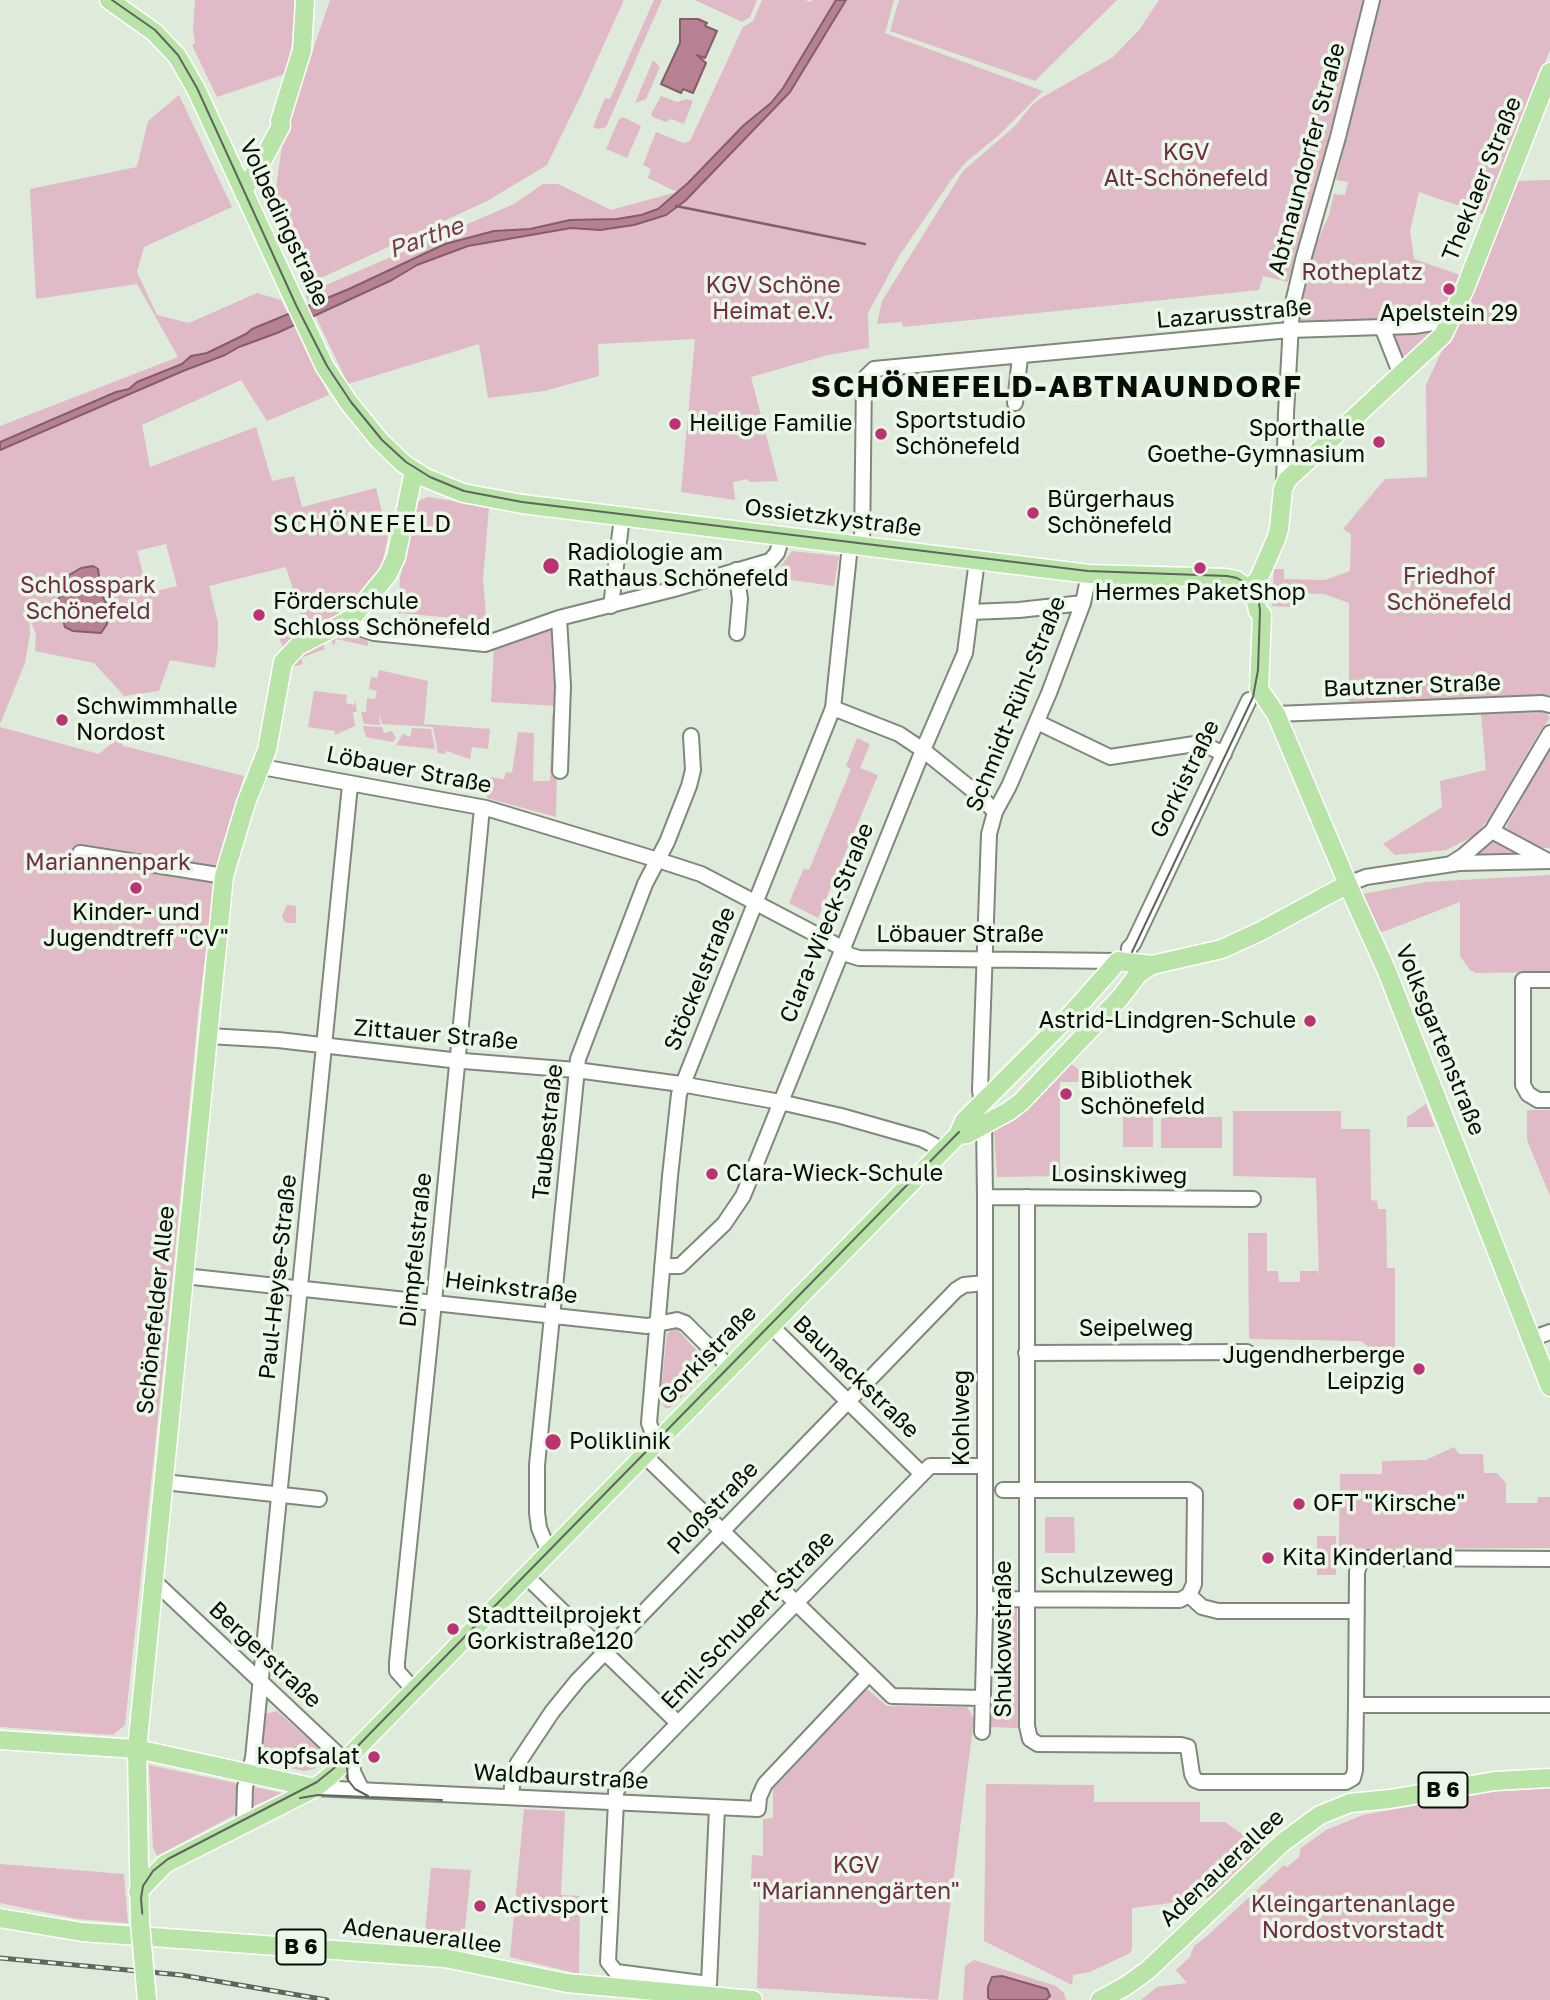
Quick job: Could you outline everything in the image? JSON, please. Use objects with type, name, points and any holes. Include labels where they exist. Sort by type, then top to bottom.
[{"type":"main road","name":"Volbedingstraße","points":[[109,0],[155,32],[177,56],[192,81],[302,323],[325,367],[349,403],[380,441],[414,471]]},
{"type":"main road","points":[[244,194],[244,189],[278,132],[302,50],[304,0]]},
{"type":"main road","name":"Theklaer Straße","points":[[1284,484],[1303,463],[1437,342],[1452,320],[1550,72]]},
{"type":"main road","points":[[232,169],[258,155],[275,124],[280,121]]},
{"type":"main road","points":[[351,619],[378,588],[396,557],[414,471]]},
{"type":"main road","name":"Ossietzkystraße","points":[[414,471],[448,488],[481,497],[622,517],[1089,574],[1226,578],[1236,580],[1249,590]]},
{"type":"main road","points":[[1249,590],[1259,578],[1276,539],[1284,484]]},
{"type":"main road","name":"Gorkistraße","points":[[1249,590],[1262,615],[1254,694]]},
{"type":"main road","name":"Schönefelder Allee","points":[[145,1924],[146,1876],[138,1819],[137,1749],[224,876],[246,803],[262,767],[274,722],[281,671],[286,657],[298,646],[351,619]]},
{"type":"main road","points":[[1254,694],[1276,714]]},
{"type":"main road","name":"Volksgartenstraße","points":[[1276,714],[1401,1005],[1550,1387]]},
{"type":"main road","name":"Löbauer Straße","points":[[1122,961],[1152,965],[1227,946],[1261,931],[1348,884]]},
{"type":"main road","name":"Gorkistraße","points":[[146,1876],[315,1788],[349,1757],[958,1135],[964,1121],[1122,961]]},
{"type":"main road","name":"Gorkistraße","points":[[958,1135],[967,1134],[1021,1102],[1120,998],[1139,973],[1152,965]]},
{"type":"main road","points":[[0,1740],[137,1749],[315,1788]]},
{"type":"main road","name":"Adenauerallee","points":[[1100,2000],[1148,1970],[1304,1825],[1335,1808],[1350,1803],[1496,1781],[1550,1766]]},
{"type":"main road","name":"Adenauerallee","points":[[1496,1781],[1550,1778]]},
{"type":"main road","name":"Adenauerallee","points":[[1121,2000],[1154,1977],[1309,1831],[1336,1816],[1390,1799]]},
{"type":"main road","name":"Adenauerallee","points":[[0,1918],[82,1932],[445,1958],[574,1984],[753,2000]]},
{"type":"main road","points":[[145,1924],[147,2000]]},
{"type":"main road","points":[[145,1924],[158,2000]]},
{"type":"street","name":"Abtnaundorfer Straße","points":[[1290,330],[1296,284],[1338,137],[1371,0]]},
{"type":"street","name":"Lazarusstraße","points":[[874,369],[1290,330],[1437,324],[1452,320]]},
{"type":"street","points":[[1382,327],[1401,375]]},
{"type":"street","points":[[1284,484],[1290,330]]},
{"type":"street","points":[[1015,403],[1020,356]]},
{"type":"street","name":"Stöckelstraße","points":[[659,1440],[649,1423],[674,1132],[681,1084],[833,708],[856,546],[864,379],[874,369]]},
{"type":"street","points":[[611,606],[622,517]]},
{"type":"street","points":[[351,619],[364,630],[374,633],[485,644],[559,618],[770,561],[777,553],[782,537]]},
{"type":"street","name":"Clara-Wieck-Straße","points":[[662,1266],[680,1266],[736,1209],[965,653],[977,560]]},
{"type":"street","points":[[736,570],[740,599],[737,633]]},
{"type":"street","name":"Schmidt-Rühl-Straße","points":[[981,1104],[989,834],[995,812],[1037,722],[1083,603],[1089,574]]},
{"type":"street","points":[[971,612],[1083,603]]},
{"type":"street","points":[[559,618],[563,685],[560,771]]},
{"type":"street","name":"Gorkistraße","points":[[1122,961],[1129,953],[1129,948],[1254,694]]},
{"type":"street","name":"Bautzner Straße","points":[[1276,714],[1542,703],[1550,705]]},
{"type":"street","points":[[833,708],[899,734],[980,796],[995,812]]},
{"type":"street","points":[[1037,722],[1110,757],[1201,743],[1224,754]]},
{"type":"street","points":[[1448,865],[1492,831],[1550,733]]},
{"type":"street","name":"Taubestraße","points":[[549,1552],[539,1528],[536,1495],[543,1398],[576,1070],[581,1047],[645,884],[689,786],[693,770],[691,736]]},
{"type":"street","name":"Löbauer Straße","points":[[262,767],[482,808],[658,860],[701,874],[859,958],[1122,961]]},
{"type":"street","name":"Paul-Heyse-Straße","points":[[244,1824],[245,1787],[249,1775],[260,1682],[349,785]]},
{"type":"street","name":"Dimpfelstraße","points":[[414,1690],[397,1671],[397,1661],[482,808]]},
{"type":"street","name":"Löbauer Straße","points":[[1492,831],[1549,861]]},
{"type":"street","points":[[80,853],[224,876]]},
{"type":"street","name":"Löbauer Straße","points":[[1348,884],[1366,877],[1448,865],[1549,861]]},
{"type":"street","points":[[1550,980],[1523,980],[1523,1085],[1528,1094],[1538,1100],[1550,1100]]},
{"type":"street","name":"Zittauer Straße","points":[[208,1035],[458,1061],[576,1070],[681,1084],[780,1102],[897,1132],[934,1144],[943,1150]]},
{"type":"street","name":"Kohlweg","points":[[981,1104],[985,1197],[985,1600],[982,1732]]},
{"type":"street","name":"Losinskiweg","points":[[985,1197],[1253,1199]]},
{"type":"street","name":"Shukowstraße","points":[[1027,1197],[1027,1726],[1030,1739],[1038,1744],[1181,1745],[1188,1747],[1192,1774],[1195,1780],[1200,1782],[1346,1782],[1353,1778],[1355,1770],[1356,1705]]},
{"type":"street","name":"Heinkstraße","points":[[184,1276],[647,1326],[677,1320],[685,1323],[730,1368]]},
{"type":"street","name":"Ploßstraße","points":[[511,1797],[513,1775],[529,1746],[565,1696],[605,1651],[956,1290],[964,1285],[985,1283]]},
{"type":"street","name":"Baunackstraße","points":[[771,1326],[922,1474],[930,1466],[985,1466]]},
{"type":"street","points":[[1531,1339],[1550,1332]]},
{"type":"street","name":"Seipelweg","points":[[1026,1353],[1247,1352]]},
{"type":"street","points":[[644,1455],[892,1696],[983,1698]]},
{"type":"street","name":"Emil-Schubert-Straße","points":[[615,1802],[622,1781],[922,1474]]},
{"type":"street","points":[[163,1482],[319,1499]]},
{"type":"street","points":[[1003,1490],[1026,1490]]},
{"type":"street","name":"Schulzeweg","points":[[985,1600],[1180,1600],[1189,1595],[1194,1584],[1195,1494],[1189,1490],[1026,1490]]},
{"type":"street","points":[[1550,1559],[1367,1559],[1360,1563],[1357,1572],[1356,1705],[1550,1705]]},
{"type":"street","points":[[526,1576],[678,1723]]},
{"type":"street","name":"Bergerstraße","points":[[154,1581],[260,1682],[349,1757]]},
{"type":"street","name":"Schulzeweg","points":[[1189,1595],[1202,1607],[1217,1611],[1357,1611]]},
{"type":"street","name":"Waldbaurstraße","points":[[315,1788],[758,1809],[759,1797],[765,1784],[868,1675]]},
{"type":"street","points":[[349,1757],[362,1790]]},
{"type":"street","points":[[615,1802],[608,1958],[610,1967],[616,1972],[628,1975],[709,1984],[717,1808]]},
{"type":"green space","points":[[195,0],[295,0],[293,40],[285,74],[217,97],[192,45],[195,43]]},
{"type":"green space","points":[[330,0],[624,0],[547,165],[487,201],[306,285],[295,264],[306,257],[275,196],[283,138]]},
{"type":"green space","points":[[654,0],[662,0],[606,127],[593,127],[605,98],[610,99]]},
{"type":"green space","points":[[695,0],[757,0],[750,17],[742,22]]},
{"type":"green space","name":"KGV Schöne Heimat e.V.","points":[[762,0],[894,0],[885,33],[1043,91],[999,135],[966,162],[899,256],[868,313],[869,348],[828,355],[751,377],[778,481],[749,482],[748,479],[733,482],[735,500],[681,492],[695,339],[598,344],[599,376],[544,391],[488,398],[479,344],[348,384],[305,294],[514,204],[543,184],[558,184],[611,210],[677,192],[648,178],[651,169],[643,165],[656,132],[683,143],[690,141],[743,27],[753,21]]},
{"type":"green space","points":[[899,0],[1117,0],[1035,81],[890,31]]},
{"type":"green space","name":"KGV Alt-Schönefeld","points":[[1159,0],[1364,0],[1324,162],[1288,282],[1263,276],[1259,290],[903,327],[902,322],[877,324],[882,301],[963,171],[1015,126],[1041,98],[1113,57],[1140,29]]},
{"type":"green space","name":"KGV Alt-Schönefeld","points":[[1381,0],[1550,0],[1550,50],[1486,215],[1419,192],[1410,231],[1414,259],[1463,276],[1446,312],[1429,320],[1297,326],[1305,269],[1329,215],[1334,194],[1345,195],[1348,182],[1336,180]]},
{"type":"green space","points":[[653,60],[660,67],[646,99],[635,103]]},
{"type":"green space","name":"Schlosspark Schönefeld","points":[[179,95],[232,207],[144,247],[137,272],[157,315],[189,323],[257,293],[281,300],[329,395],[267,421],[241,380],[142,425],[150,467],[256,427],[272,481],[294,476],[302,507],[376,488],[388,536],[383,559],[380,568],[345,609],[331,619],[312,625],[307,633],[283,647],[277,633],[284,624],[297,622],[306,631],[286,567],[209,586],[218,623],[215,668],[170,660],[159,691],[124,696],[94,663],[35,651],[36,634],[29,617],[30,634],[25,663],[0,724],[0,426],[178,357],[137,284],[36,299],[30,189],[137,167],[148,121]],"holes":[[[166,544],[177,586],[148,593],[137,551]]]},
{"type":"green space","points":[[661,96],[677,102],[686,99],[693,101],[684,124],[653,117],[651,114]]},
{"type":"green space","points":[[623,117],[641,126],[627,158],[606,149],[619,119]]},
{"type":"green space","name":"Friedhof Schönefeld","points":[[1550,180],[1550,695],[1349,704],[1349,603],[1324,594],[1295,593],[1294,607],[1272,606],[1274,569],[1284,569],[1284,579],[1325,580],[1350,571],[1351,534],[1343,529],[1385,479],[1427,477],[1426,385],[1445,344],[1454,336],[1515,181]]},
{"type":"green space","points":[[1432,329],[1435,336],[1403,364],[1388,331]]},
{"type":"green space","points":[[428,497],[489,507],[483,579],[486,614],[490,621],[398,613],[400,578],[418,501]]},
{"type":"green space","points":[[792,551],[839,556],[834,586],[791,580],[789,567],[780,567]]},
{"type":"green space","points":[[555,623],[558,706],[491,702],[494,648]]},
{"type":"green space","points":[[343,633],[368,641],[368,646],[336,639],[334,646],[331,640],[327,639]]},
{"type":"green space","points":[[323,642],[325,649],[301,658],[303,664],[292,667],[305,651]]},
{"type":"green space","points":[[379,670],[428,681],[424,724],[490,729],[488,749],[472,747],[470,759],[446,751],[445,754],[438,753],[433,727],[382,724],[379,713],[380,725],[364,724],[361,712],[366,712],[367,698],[375,699],[377,691],[369,689],[371,677],[377,678]]},
{"type":"green space","points":[[314,691],[347,695],[346,703],[354,705],[355,700],[355,726],[335,735],[335,731],[308,727]]},
{"type":"green space","points":[[1545,712],[1550,718],[1488,820],[1474,836],[1446,850],[1395,855],[1383,844],[1442,807],[1440,781],[1486,770],[1481,714]]},
{"type":"green space","points":[[552,714],[558,714],[556,817],[487,798],[489,777],[504,779],[506,772],[512,773],[518,732],[534,733],[533,781],[550,781]]},
{"type":"green space","points":[[363,726],[382,727],[384,733],[392,731],[396,738],[393,742],[366,737]]},
{"type":"green space","name":"Mariannenpark","points":[[0,727],[99,754],[123,734],[123,746],[244,776],[216,871],[198,1014],[125,1725],[113,1735],[0,1727]]},
{"type":"green space","points":[[412,728],[431,729],[435,749],[396,745],[403,734],[410,737]]},
{"type":"green space","points":[[857,738],[870,744],[860,768],[878,775],[818,918],[789,903],[804,868],[809,870],[851,769],[846,766]]},
{"type":"green space","points":[[1550,748],[1550,848],[1541,848],[1506,827]]},
{"type":"green space","points":[[1495,839],[1523,855],[1475,860],[1473,855]]},
{"type":"green space","points":[[1550,875],[1550,972],[1476,973],[1470,970],[1460,956],[1460,902],[1380,933],[1363,894],[1426,882]]},
{"type":"green space","points":[[287,905],[296,906],[296,923],[284,921],[282,916]]},
{"type":"green space","points":[[1071,1064],[1090,1078],[1091,1082],[1060,1082],[1060,1176],[997,1177],[994,1131],[1026,1110]]},
{"type":"green space","points":[[1426,1104],[1435,1127],[1407,1127],[1407,1117]]},
{"type":"green space","points":[[1527,1110],[1550,1110],[1550,1196],[1527,1140]]},
{"type":"green space","points":[[1233,1111],[1341,1111],[1341,1129],[1370,1129],[1371,1200],[1377,1201],[1378,1209],[1386,1209],[1387,1268],[1395,1268],[1395,1361],[1392,1364],[1361,1341],[1249,1339],[1248,1233],[1267,1233],[1267,1271],[1278,1271],[1279,1282],[1300,1282],[1300,1271],[1318,1271],[1319,1279],[1316,1178],[1233,1176]]},
{"type":"green space","points":[[1123,1115],[1153,1115],[1153,1147],[1123,1147]]},
{"type":"green space","points":[[1222,1117],[1222,1148],[1161,1148],[1161,1119]]},
{"type":"green space","points":[[677,1329],[707,1362],[707,1368],[689,1390],[670,1408],[665,1408],[660,1400],[667,1334]]},
{"type":"green space","points":[[1454,1447],[1459,1454],[1483,1454],[1484,1473],[1497,1473],[1506,1483],[1506,1503],[1537,1503],[1538,1497],[1550,1497],[1550,1548],[1339,1549],[1340,1474],[1382,1474],[1382,1461],[1426,1460]]},
{"type":"green space","points":[[1045,1517],[1074,1517],[1075,1553],[1045,1553]]},
{"type":"green space","points":[[1317,1536],[1336,1536],[1336,1575],[1317,1575]]},
{"type":"green space","points":[[1045,1569],[1067,1570],[1067,1579],[1045,1579]]},
{"type":"green space","points":[[1001,1605],[1017,1608],[1018,1728],[989,1727],[995,1703],[996,1609]]},
{"type":"green space","name":"KGV \"Mariannengärten\"","points":[[867,1689],[887,1706],[967,1707],[974,1719],[938,2000],[757,1988],[760,1881],[751,1880],[752,1855],[763,1856],[763,1819],[773,1818],[773,1789]]},
{"type":"green space","points":[[277,1711],[324,1753],[326,1758],[314,1769],[304,1771],[262,1762],[260,1756],[265,1714]]},
{"type":"green space","points":[[149,1765],[283,1793],[236,1814],[157,1856],[153,1847]]},
{"type":"green space","points":[[986,1784],[1094,1785],[1094,1802],[1200,1802],[1200,1822],[1225,1822],[1261,1848],[1208,1898],[1132,1908],[1130,1953],[1090,1972],[1073,1975],[1072,1985],[984,1941]]},
{"type":"green space","name":"Kleingartenanlage Nordostvorstadt","points":[[1550,1788],[1550,2000],[1141,2000],[1157,1987],[1187,1983],[1176,1970],[1190,1957],[1194,1946],[1284,1865],[1287,1867],[1299,1857],[1301,1848],[1326,1830],[1363,1815],[1492,1792]]},
{"type":"green space","points":[[524,1809],[565,1811],[561,1895],[580,1896],[579,1974],[510,1957]]},
{"type":"green space","points":[[0,1864],[124,1874],[128,1923],[78,1919],[0,1903]]},
{"type":"green space","points":[[431,1868],[471,1870],[463,1948],[424,1943]]},
{"type":"green space","points":[[974,1960],[1056,1986],[1064,1993],[1066,2000],[963,2000],[965,1966]]},
{"type":"shaded area","points":[[836,0],[846,0],[790,92],[685,201],[666,215],[634,225],[600,230],[571,228],[468,246],[417,265],[392,280],[277,333],[0,450],[0,442],[116,392],[129,389],[137,382],[182,364],[191,356],[207,353],[252,329],[349,289],[445,244],[494,231],[530,229],[570,220],[617,219],[658,209],[688,183],[744,125],[771,103],[783,88]]},
{"type":"shaded area","points":[[680,19],[698,19],[707,23],[705,26],[717,31],[705,58],[697,55],[706,63],[693,93],[683,89],[681,93],[661,84],[680,43]]},
{"type":"shaded area","points":[[93,566],[98,569],[102,596],[110,613],[107,624],[101,633],[73,631],[65,627],[57,602],[60,596],[72,594],[66,581],[69,575],[81,568]]},
{"type":"shaded area","points":[[1002,1976],[1047,1989],[1050,1996],[1046,2000],[991,2000],[988,1998],[988,1987],[992,1977]]},
{"type":"waterway","points":[[676,206],[865,244]]},
{"type":"tram line","points":[[112,0],[155,30],[178,55],[197,88],[296,305],[327,366],[351,402],[382,440],[406,462],[430,477],[464,491],[522,502],[1088,571],[1227,576],[1249,585],[1258,597],[1260,610],[1258,670],[1253,697],[1132,952]]},
{"type":"tram line","points":[[149,2000],[141,1898],[143,1886],[153,1871],[168,1859],[317,1782],[344,1760],[959,1132]]},
{"type":"tram line","points":[[351,1755],[347,1767],[348,1780],[355,1789],[368,1796]]},
{"type":"tram line","points":[[300,1798],[318,1795],[442,1800]]},
{"type":"railway","points":[[0,1958],[181,1975],[327,2000]]},
{"type":"place","name":"Apelstein 29","points":[[1449,289]]},
{"type":"place","name":"Heilige Familie","points":[[675,424]]},
{"type":"place","name":"Sportstudio Schönefeld","points":[[881,434]]},
{"type":"place","name":"Sporthalle Goethe-Gymnasium","points":[[1379,442]]},
{"type":"place","name":"Bürgerhaus Schönefeld","points":[[1033,513]]},
{"type":"place","name":"Radiologie am Rathaus Schönefeld","points":[[551,566]]},
{"type":"place","name":"Hermes PaketShop","points":[[1200,568]]},
{"type":"place","name":"Förderschule Schloss Schönefeld","points":[[259,615]]},
{"type":"place","name":"Schwimmhalle Nordost","points":[[62,720]]},
{"type":"place","name":"Kinder- und Jugendtreff \"CV\"","points":[[136,888]]},
{"type":"place","name":"Astrid-Lindgren-Schule","points":[[1310,1021]]},
{"type":"place","name":"Bibliothek Schönefeld","points":[[1066,1094]]},
{"type":"place","name":"Clara-Wieck-Schule","points":[[712,1174]]},
{"type":"place","name":"Jugendherberge Leipzig","points":[[1419,1369]]},
{"type":"place","name":"Poliklinik","points":[[553,1442]]},
{"type":"place","name":"OFT \"Kirsche\"","points":[[1299,1504]]},
{"type":"place","name":"Kita Kinderland","points":[[1268,1558]]},
{"type":"place","name":"Stadtteilprojekt Gorkistraße120","points":[[453,1629]]},
{"type":"place","name":"kopfsalat","points":[[374,1757]]},
{"type":"place","name":"Activsport","points":[[480,1906]]},
{"type":"district","name":"SCHÖNEFELD-ABTNAUNDORF","points":[[1057,387]]},
{"type":"district","name":"SCHÖNEFELD","points":[[363,524]]},
{"type":"water label","name":"Parthe","points":[[426,238]]},
{"type":"park label","name":"Rotheplatz","points":[[1362,273]]}]
